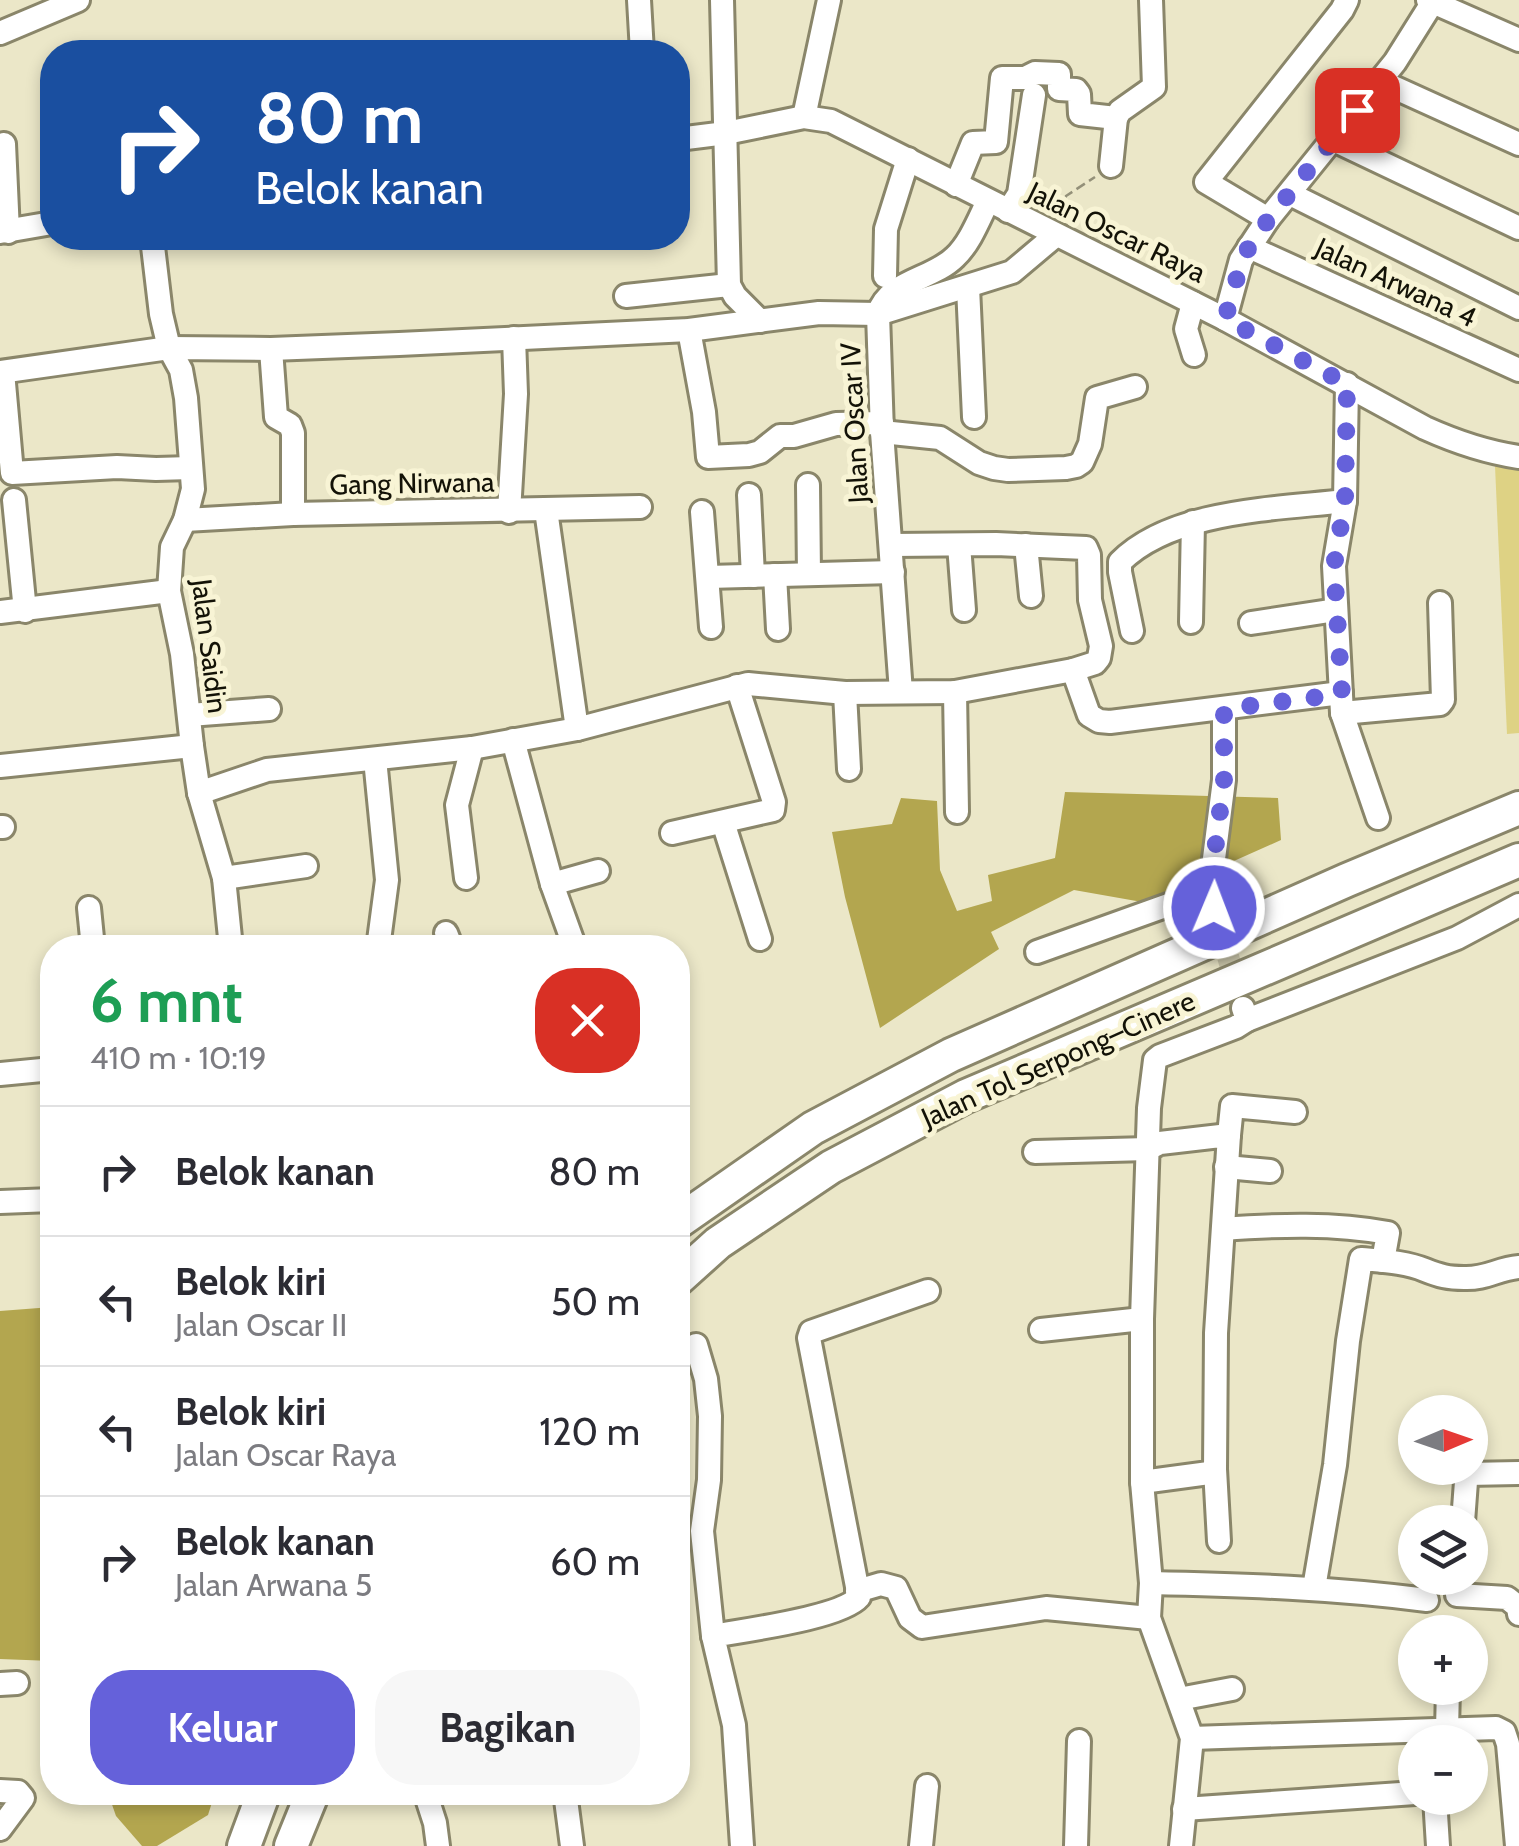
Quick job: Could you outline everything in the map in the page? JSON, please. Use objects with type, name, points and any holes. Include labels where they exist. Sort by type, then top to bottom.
[{"type":"highway","name":"Jalan Tol Serpong–Cinere","points":[[690,1214],[813,1128],[951,1055],[1519,808]]},
{"type":"highway","name":"Jalan Tol Serpong–Cinere","points":[[690,1268],[718,1243],[831,1167],[966,1096],[1519,860]]},
{"type":"highway","points":[[244,1846],[259,1805]]},
{"type":"highway","points":[[291,1846],[308,1805]]},
{"type":"street","points":[[0,33],[78,0]]},
{"type":"street","points":[[640,0],[642,40]]},
{"type":"street","points":[[722,0],[729,286],[760,321]]},
{"type":"street","points":[[804,117],[829,0]]},
{"type":"street","points":[[1111,166],[1116,118],[1154,87],[1152,0]]},
{"type":"street","points":[[1268,220],[1206,182],[1347,0]]},
{"type":"street","points":[[1225,319],[1249,247],[1380,81],[1432,1],[1519,40]]},
{"type":"street","points":[[956,184],[973,143],[996,142],[1002,78],[1059,74],[1059,88],[1079,94],[1080,114],[1116,118]]},
{"type":"street","points":[[1380,81],[1519,144]]},
{"type":"street","name":"Jalan Oscar IV","points":[[901,692],[878,314],[882,302],[897,290],[954,259],[998,206],[1019,194],[1034,95]]},
{"type":"street","name":"Jalan Oscar Raya","points":[[690,138],[804,117],[831,121],[1225,319],[1454,441],[1490,453],[1519,457]]},
{"type":"street","points":[[1334,140],[1519,228]]},
{"type":"street","points":[[4,144],[4,232],[40,225]]},
{"type":"street","points":[[885,276],[886,229],[908,159]]},
{"type":"street","points":[[1290,194],[1519,308]]},
{"type":"street","points":[[191,468],[117,466],[12,473],[2,372],[169,348],[272,349],[689,330],[820,313],[878,314],[1012,272],[1056,235]]},
{"type":"street","name":"Jalan Arwana 4","points":[[1249,247],[1519,370]]},
{"type":"street","name":"Jalan Saidin","points":[[153,250],[161,314],[169,348],[184,384],[192,489],[185,520],[172,547],[169,591],[182,654],[199,793],[224,878],[230,935]]},
{"type":"street","points":[[626,296],[729,286]]},
{"type":"street","points":[[968,286],[974,417]]},
{"type":"street","points":[[1193,303],[1186,328],[1194,355]]},
{"type":"street","points":[[689,330],[708,457],[750,455],[780,436],[836,424],[882,427],[940,438],[994,468],[1066,468],[1082,462],[1090,444],[1097,398],[1135,387]]},
{"type":"street","points":[[509,512],[516,394],[514,338]]},
{"type":"street","points":[[272,349],[276,417],[290,425],[293,433],[293,514]]},
{"type":"street","points":[[1347,384],[1345,501],[1334,566],[1342,703],[1378,818]]},
{"type":"street","points":[[808,485],[809,574]]},
{"type":"street","points":[[749,495],[778,629]]},
{"type":"street","points":[[14,500],[25,611]]},
{"type":"street","points":[[1132,631],[1120,572],[1120,562],[1128,554],[1193,522],[1345,501]]},
{"type":"street","name":"Gang Nirwana","points":[[185,520],[640,507]]},
{"type":"street","points":[[546,510],[577,729]]},
{"type":"street","points":[[702,512],[710,627]]},
{"type":"street","points":[[1192,622],[1193,522]]},
{"type":"street","points":[[959,544],[964,610]]},
{"type":"street","points":[[1026,545],[1031,596]]},
{"type":"street","points":[[199,793],[267,770],[472,748],[577,729],[748,684],[845,693],[954,692],[1073,670],[1095,664],[1099,658],[1101,646],[1090,600],[1086,548],[892,546]]},
{"type":"street","points":[[708,577],[893,572]]},
{"type":"street","points":[[0,612],[169,591]]},
{"type":"street","points":[[1073,670],[1089,715],[1099,721],[1342,703],[1440,704],[1440,603]]},
{"type":"street","points":[[1251,623],[1336,610]]},
{"type":"street","points":[[672,833],[771,811],[775,804],[737,686]]},
{"type":"street","points":[[954,692],[958,812]]},
{"type":"street","points":[[845,693],[849,770]]},
{"type":"street","points":[[189,715],[269,709]]},
{"type":"street","points":[[1037,952],[1212,899],[1224,780],[1224,709]]},
{"type":"street","points":[[513,740],[552,884],[570,935]]},
{"type":"street","points":[[0,766],[192,746]]},
{"type":"street","points":[[466,878],[457,805],[472,748]]},
{"type":"street","points":[[375,759],[387,880],[380,935]]},
{"type":"street","points":[[723,822],[760,939]]},
{"type":"street","points":[[224,878],[306,866]]},
{"type":"street","points":[[552,884],[598,871]]},
{"type":"street","points":[[1182,1846],[1192,1738],[1149,1618],[1151,1583],[1142,1482],[1148,1108],[1155,1060],[1236,1027],[1245,1014],[1457,938],[1519,906]]},
{"type":"street","points":[[88,908],[92,935]]},
{"type":"street","points":[[0,1074],[40,1070]]},
{"type":"street","points":[[1218,1541],[1216,1333],[1232,1106],[1295,1112]]},
{"type":"street","points":[[1035,1152],[1148,1149],[1160,1143],[1229,1135]]},
{"type":"street","points":[[1226,1167],[1270,1170]]},
{"type":"street","points":[[0,1202],[40,1200]]},
{"type":"street","points":[[1222,1228],[1289,1224],[1388,1233],[1384,1260]]},
{"type":"street","points":[[1314,1588],[1335,1465],[1361,1260],[1384,1260],[1427,1270],[1436,1276],[1467,1278],[1483,1278],[1500,1269],[1519,1267]]},
{"type":"street","points":[[713,1636],[834,1610],[859,1597],[809,1338],[811,1332],[928,1292]]},
{"type":"street","points":[[1041,1330],[1142,1319]]},
{"type":"street","points":[[696,1344],[706,1379],[710,1416],[709,1480],[702,1531],[713,1636],[734,1725],[742,1846]]},
{"type":"street","points":[[1142,1482],[1205,1474],[1216,1469]]},
{"type":"street","points":[[1488,1472],[1519,1473]]},
{"type":"street","points":[[690,1532],[702,1531]]},
{"type":"street","points":[[1151,1583],[1314,1588],[1427,1600]]},
{"type":"street","points":[[857,1591],[882,1584],[896,1588],[910,1618],[922,1626],[1046,1608],[1149,1618]]},
{"type":"street","points":[[1470,1595],[1508,1598],[1518,1607],[1519,1614]]},
{"type":"street","points":[[1180,1698],[1232,1690]]},
{"type":"street","points":[[1488,1729],[1504,1732],[1516,1846]]},
{"type":"street","points":[[1192,1738],[1398,1735]]},
{"type":"street","points":[[1076,1846],[1079,1741]]},
{"type":"street","points":[[921,1846],[927,1786]]},
{"type":"street","points":[[0,1791],[18,1792],[22,1798],[0,1829]]},
{"type":"street","points":[[1184,1809],[1398,1794]]},
{"type":"street","points":[[429,1805],[438,1846]]},
{"type":"street","points":[[567,1805],[572,1846]]},
{"type":"street","points":[[1436,1815],[1438,1846]]},
{"type":"path","points":[[1056,235],[1066,196],[1111,166]]},
{"type":"shaded area","points":[[1495,466],[1519,468],[1519,733],[1507,734]]},
{"type":"shaded area","points":[[1065,792],[1278,798],[1281,840],[1142,902],[1074,890],[991,932],[999,949],[880,1028],[832,832],[892,824],[901,798],[937,801],[940,870],[957,911],[992,901],[988,875],[1055,858]]},
{"type":"shaded area","points":[[40,1308],[40,1661],[0,1659],[0,1311]]},
{"type":"shaded area","points":[[112,1805],[211,1805],[208,1815],[157,1846],[142,1846],[116,1816]]},
{"type":"tunnel","points":[[1219,925],[1239,995]]},
{"type":"route","points":[[1214,908],[1210,890],[1224,780],[1224,709],[1342,694],[1334,566],[1345,501],[1347,384],[1225,319],[1249,247],[1357,110]]}]
